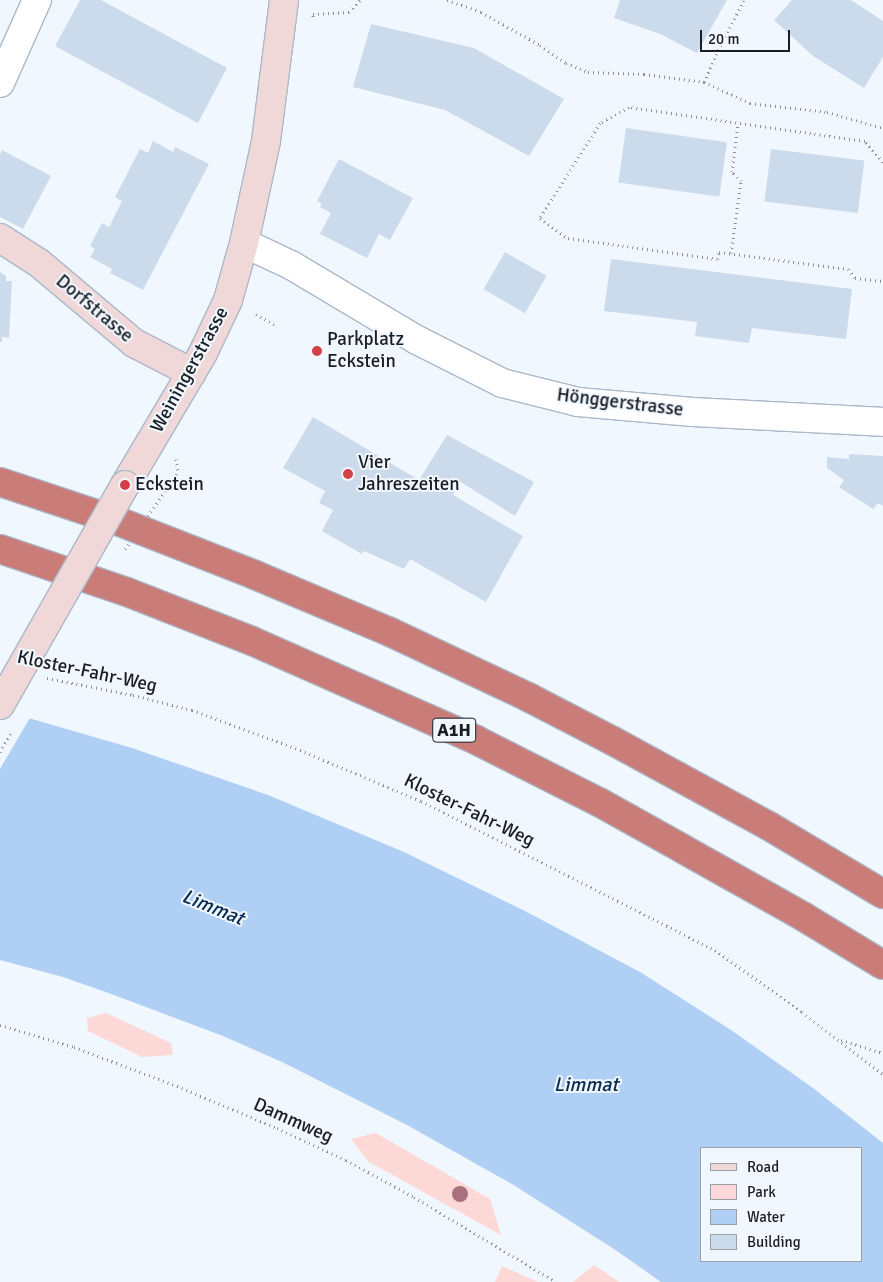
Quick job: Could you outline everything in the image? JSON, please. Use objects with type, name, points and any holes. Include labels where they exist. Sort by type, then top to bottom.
[{"type":"highway","points":[[0,482],[120,522],[255,575],[390,632],[528,697],[613,740],[761,822],[883,894]]},
{"type":"highway","name":"A1H","points":[[0,549],[127,592],[225,630],[476,740],[599,802],[666,839],[804,917],[883,965]]},
{"type":"main road","name":"Weiningerstrasse","points":[[0,705],[139,459],[192,373],[228,300],[244,243],[266,141],[284,0]]},
{"type":"main road","name":"Dorfstrasse","points":[[0,238],[39,263],[134,343],[192,373]]},
{"type":"street","points":[[0,83],[37,0]]},
{"type":"street","name":"Hönggerstrasse","points":[[244,243],[291,265],[417,340],[502,383],[578,402],[693,412],[883,422]]},
{"type":"path","points":[[312,23],[313,14],[349,12],[360,0]]},
{"type":"path","points":[[447,0],[481,12],[540,45],[566,63],[588,72],[644,74],[704,82],[750,103],[828,112],[883,128]]},
{"type":"path","points":[[704,82],[744,0]]},
{"type":"path","points":[[883,162],[865,141],[629,107],[600,124],[540,218],[568,238],[718,259],[719,252],[732,253],[848,269],[855,278],[883,281]]},
{"type":"path","points":[[732,253],[741,181],[732,172],[738,123]]},
{"type":"path","points":[[256,314],[275,325]]},
{"type":"path","name":"Kloster-Fahr-Weg","points":[[42,677],[133,695],[192,710],[300,750],[422,802],[715,950],[883,1074]]},
{"type":"path","name":"Dammweg","points":[[0,1025],[74,1047],[177,1086],[286,1132],[346,1160],[414,1197],[556,1282]]},
{"type":"path","points":[[838,1040],[883,1053]]},
{"type":"green space","points":[[106,1013],[171,1043],[173,1055],[142,1057],[88,1031],[87,1018]]},
{"type":"green space","points":[[376,1133],[490,1199],[501,1235],[369,1162],[351,1139]]},
{"type":"green space","points":[[594,1265],[619,1282],[573,1282]]},
{"type":"green space","points":[[502,1266],[538,1282],[495,1282]]},
{"type":"water","name":"Limmat","points":[[0,712],[32,719],[132,748],[268,795],[404,852],[525,911],[640,972],[731,1030],[813,1088],[883,1143],[883,1282],[661,1282],[617,1251],[512,1184],[407,1125],[282,1062],[223,1036],[63,977],[0,960]]},
{"type":"pier","points":[[0,710],[31,716],[0,769]]},
{"type":"building","points":[[80,0],[101,0],[227,68],[198,123],[55,46]]},
{"type":"building","points":[[620,0],[727,0],[697,53],[660,34],[614,18]]},
{"type":"building","points":[[792,0],[851,0],[883,21],[883,57],[864,88],[813,56],[774,20]]},
{"type":"building","points":[[371,24],[474,48],[564,99],[529,156],[445,110],[353,87]]},
{"type":"building","points":[[626,128],[727,142],[719,197],[618,182]]},
{"type":"building","points":[[153,141],[173,152],[175,147],[209,164],[143,290],[110,273],[112,269],[90,257],[95,249],[90,246],[102,223],[109,227],[122,201],[115,197],[140,149],[148,153]]},
{"type":"building","points":[[771,149],[864,160],[858,213],[765,202]]},
{"type":"building","points":[[2,150],[51,176],[23,229],[0,217],[0,155]]},
{"type":"building","points":[[339,159],[413,198],[390,240],[379,234],[367,258],[320,234],[331,213],[320,207],[322,204],[317,201]]},
{"type":"building","points":[[505,252],[547,276],[525,313],[484,289]]},
{"type":"building","points":[[611,259],[852,289],[846,339],[752,328],[749,343],[695,336],[697,322],[604,311]]},
{"type":"building","points":[[0,272],[6,276],[6,281],[12,281],[9,338],[2,337],[2,342],[0,342]]},
{"type":"building","points":[[313,417],[419,480],[447,435],[534,482],[515,516],[459,481],[453,495],[523,536],[486,602],[410,559],[404,569],[364,551],[362,554],[322,531],[333,510],[319,503],[325,491],[283,468]]},
{"type":"building","points":[[849,454],[883,456],[883,506],[878,503],[873,509],[839,487],[844,480],[827,468],[827,457],[849,459]]},
{"type":"place","name":"Parkplatz Eckstein","points":[[317,351]]},
{"type":"place","name":"Vier Jahreszeiten","points":[[348,474]]},
{"type":"place","name":"Eckstein","points":[[125,485]]}]
